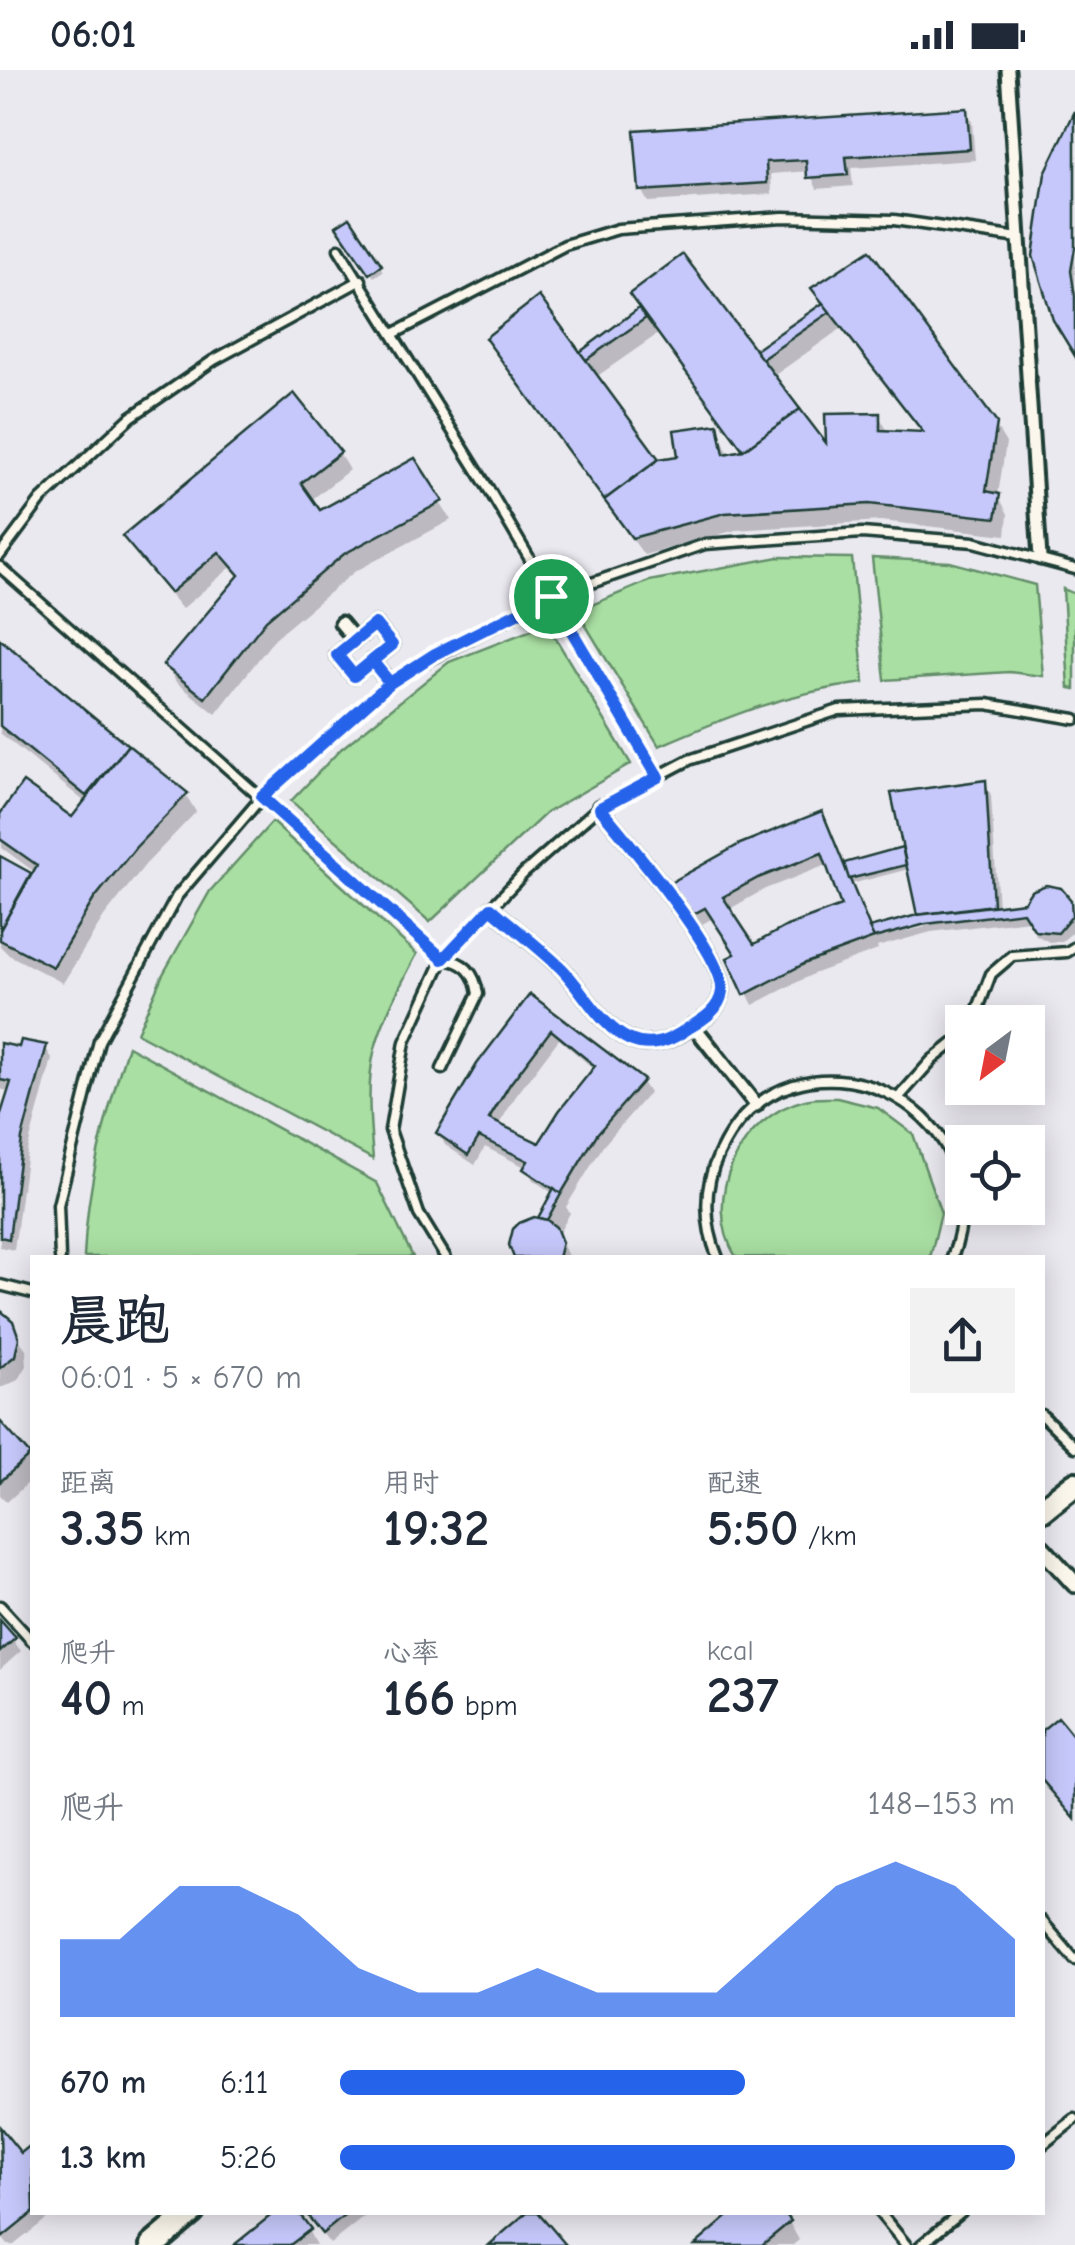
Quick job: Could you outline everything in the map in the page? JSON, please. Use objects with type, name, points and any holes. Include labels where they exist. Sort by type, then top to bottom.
[{"type":"main road","points":[[1045,1508],[1075,1484]]},
{"type":"main road","points":[[153,2245],[188,2215]]},
{"type":"street","points":[[1008,70],[1040,558]]},
{"type":"street","points":[[341,623],[356,640]]},
{"type":"street","points":[[375,624],[392,645],[372,661],[354,676],[337,655],[375,624]]},
{"type":"street","points":[[372,661],[390,683]]},
{"type":"street","points":[[491,908],[562,969],[616,1031],[628,1039],[658,1044],[714,1010],[720,1001],[722,979],[717,968],[663,884],[600,808]]},
{"type":"street","points":[[693,1025],[756,1105]]},
{"type":"street","points":[[1045,1551],[1075,1584]]},
{"type":"lane","points":[[393,334],[565,245],[618,228],[783,217],[894,220],[1019,238]]},
{"type":"lane","points":[[339,249],[658,777]]},
{"type":"lane","points":[[0,555],[41,500],[131,418],[214,360],[361,280]]},
{"type":"lane","points":[[60,1255],[58,1205],[99,1041],[177,896],[262,797],[390,683],[435,654],[551,596],[705,544],[862,533],[974,542],[1075,569]]},
{"type":"lane","points":[[0,567],[443,959],[454,960],[472,973],[478,994],[442,1070]]},
{"type":"lane","points":[[444,1255],[419,1214],[390,1130],[405,1042],[443,959],[524,874],[600,808],[689,760],[838,710],[986,704],[1075,719]]},
{"type":"lane","points":[[980,1005],[992,974],[1012,956],[1067,952],[1075,947]]},
{"type":"lane","points":[[899,1097],[945,1050]]},
{"type":"lane","points":[[717,1255],[707,1212],[711,1176],[724,1142],[756,1105],[794,1086],[829,1080],[866,1084],[899,1097],[939,1134],[956,1166],[962,1220],[953,1255]]},
{"type":"lane","points":[[0,1285],[30,1292]]},
{"type":"lane","points":[[1045,1418],[1075,1447]]},
{"type":"lane","points":[[0,1606],[30,1639]]},
{"type":"lane","points":[[1045,1925],[1075,1960]]},
{"type":"lane","points":[[1045,2143],[1075,2118]]},
{"type":"lane","points":[[881,2215],[906,2245]]},
{"type":"lane","points":[[921,2245],[957,2215]]},
{"type":"green space","points":[[779,557],[852,558],[864,683],[759,707],[659,746],[577,611],[649,581]]},
{"type":"green space","points":[[872,558],[950,562],[1035,585],[1043,676],[1009,672],[885,680]]},
{"type":"green space","points":[[1063,589],[1075,594],[1075,689],[1069,688]]},
{"type":"green space","points":[[547,624],[631,764],[546,813],[430,922],[291,801],[341,749],[449,662]]},
{"type":"green space","points":[[272,822],[417,954],[388,1012],[372,1061],[373,1159],[137,1033],[162,976],[210,891]]},
{"type":"green space","points":[[128,1046],[377,1183],[412,1255],[84,1255],[98,1150]]},
{"type":"green space","points":[[837,1098],[878,1108],[913,1134],[941,1213],[930,1255],[735,1255],[726,1235],[723,1211],[725,1186],[733,1163],[761,1123],[782,1109],[809,1099]]},
{"type":"building","points":[[967,108],[970,149],[846,157],[848,175],[807,178],[806,160],[766,162],[767,183],[639,191],[634,130]]},
{"type":"building","points":[[1075,111],[1075,248],[1071,271],[1075,356],[1053,320],[1033,256],[1045,173]]},
{"type":"building","points":[[350,217],[382,265],[369,274],[336,226]]},
{"type":"building","points":[[870,250],[997,423],[986,491],[1000,494],[996,518],[869,504],[725,513],[632,538],[604,500],[659,459],[678,456],[674,430],[718,424],[724,454],[743,450],[800,409],[826,443],[825,414],[880,413],[880,430],[923,432],[811,288]]},
{"type":"building","points":[[683,254],[800,409],[743,450],[629,294]]},
{"type":"building","points":[[539,296],[659,459],[604,500],[485,338]]},
{"type":"building","points":[[823,303],[830,312],[762,359],[755,350]]},
{"type":"building","points":[[639,308],[646,318],[586,360],[580,352]]},
{"type":"building","points":[[294,393],[341,452],[301,483],[320,510],[415,458],[443,501],[344,554],[266,620],[205,698],[163,665],[239,575],[219,552],[170,593],[122,536]]},
{"type":"building","points":[[0,639],[128,745],[86,796],[0,726]]},
{"type":"building","points":[[128,745],[188,793],[136,847],[94,899],[53,967],[0,940],[0,930],[37,865],[0,839],[0,814],[23,782],[72,817]]},
{"type":"building","points":[[986,780],[993,905],[917,915],[891,793]]},
{"type":"building","points":[[822,811],[874,938],[806,963],[744,995],[727,958],[735,954],[705,908],[686,918],[670,883],[740,844]],"holes":[[[822,853],[841,906],[787,926],[754,944],[723,897],[758,878]]]},
{"type":"building","points":[[902,847],[906,865],[849,879],[844,863]]},
{"type":"building","points":[[0,856],[31,873],[0,930]]},
{"type":"building","points":[[1046,885],[1061,888],[1071,900],[1072,916],[1058,933],[1035,931],[1023,912],[926,924],[874,938],[869,928],[917,915],[1024,902],[1031,891]]},
{"type":"building","points":[[530,994],[644,1080],[597,1134],[561,1194],[523,1169],[528,1161],[479,1137],[468,1155],[436,1133],[477,1064]],"holes":[[[551,1030],[595,1066],[539,1143],[489,1119]]]},
{"type":"building","points":[[21,1040],[47,1045],[22,1138],[9,1239],[0,1237],[0,1117],[11,1082],[0,1080],[0,1043],[19,1047]]},
{"type":"building","points":[[554,1188],[561,1194],[547,1220],[538,1218]]},
{"type":"building","points":[[534,1217],[556,1227],[562,1242],[559,1255],[513,1255],[509,1245],[519,1223]]},
{"type":"building","points":[[0,1310],[13,1321],[19,1338],[15,1356],[0,1368]]},
{"type":"building","points":[[0,1421],[30,1455],[0,1482]]},
{"type":"building","points":[[0,1620],[16,1638],[0,1652]]},
{"type":"building","points":[[1058,1717],[1075,1738],[1075,1819],[1045,1784],[1045,1728]]},
{"type":"building","points":[[0,2127],[21,2153],[30,2146],[30,2215],[2,2238]]},
{"type":"building","points":[[271,2215],[300,2215],[311,2229],[290,2245],[234,2245]]},
{"type":"building","points":[[307,2215],[345,2215],[322,2234]]},
{"type":"building","points":[[524,2215],[541,2215],[566,2245],[489,2245]]},
{"type":"building","points":[[730,2215],[786,2215],[791,2221],[762,2245],[695,2245]]},
{"type":"route","points":[[551,596],[435,654],[390,683],[372,661],[354,676],[337,655],[375,624],[392,645],[372,661],[390,683],[262,797],[443,959],[491,908],[562,969],[616,1031],[643,1044],[658,1044],[714,1010],[720,1001],[722,979],[663,884],[600,808],[658,777],[551,596]]}]
